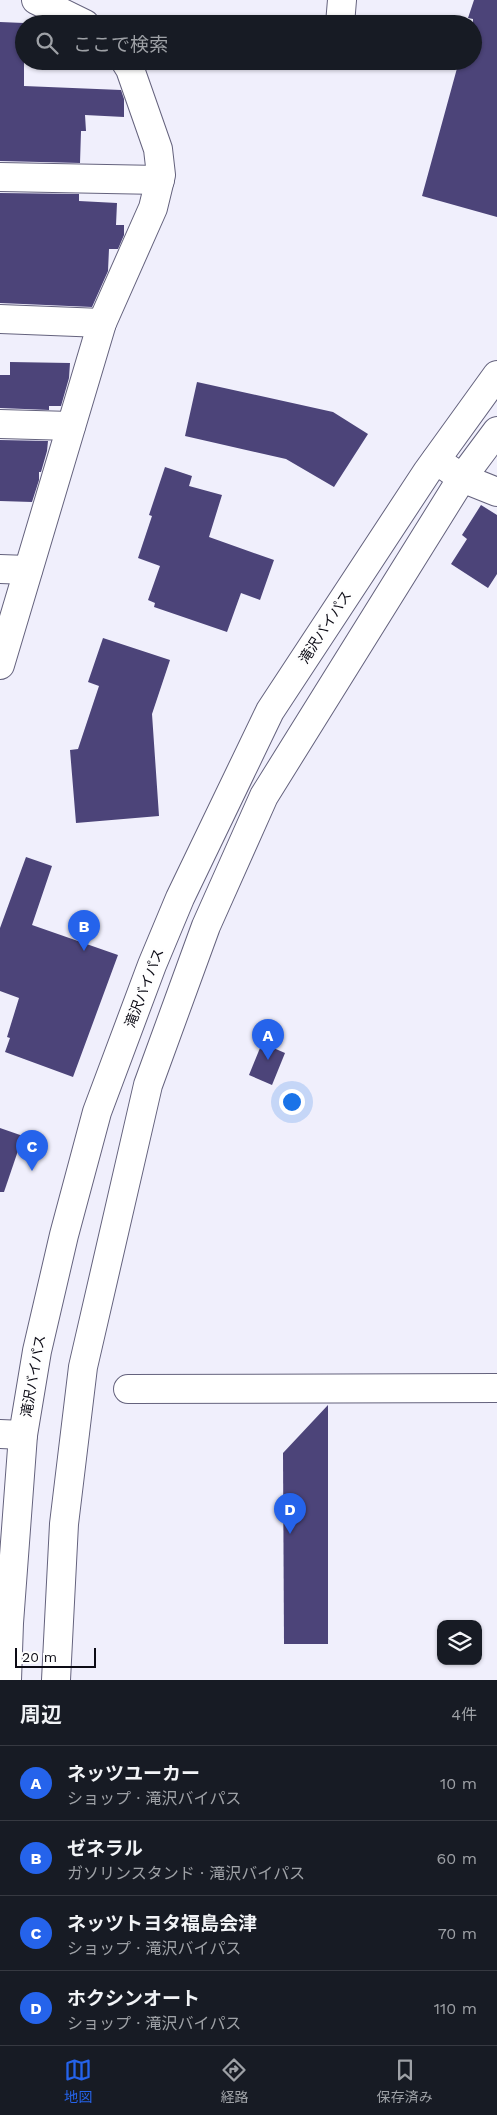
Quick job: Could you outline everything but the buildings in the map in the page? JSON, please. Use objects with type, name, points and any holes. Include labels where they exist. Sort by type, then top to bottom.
[{"type":"main road","points":[[36,0],[67,15]]},
{"type":"main road","points":[[341,15],[342,0]]},
{"type":"main road","points":[[0,665],[102,323],[153,208],[160,180],[158,149],[130,70]]},
{"type":"main road","points":[[0,177],[160,180]]},
{"type":"main road","points":[[0,319],[102,323]]},
{"type":"main road","name":"滝沢バイパス","points":[[7,1680],[11,1434],[37,1351],[64,1236],[97,1112],[152,965],[180,898],[270,711],[436,460],[497,375]]},
{"type":"main road","points":[[0,424],[71,426]]},
{"type":"main road","points":[[56,1680],[64,1524],[83,1367],[148,1085],[206,926],[264,796],[462,478],[497,431]]},
{"type":"main road","points":[[436,460],[462,478],[497,492]]},
{"type":"main road","points":[[0,569],[28,570]]},
{"type":"main road","points":[[128,1389],[497,1388]]},
{"type":"place","name":"ゼネラル","points":[[84,951]]},
{"type":"place","name":"ネッツユーカー","points":[[268,1060]]},
{"type":"place","name":"ネッツトヨタ福島会津","points":[[32,1171]]},
{"type":"place","name":"ホクシンオート","points":[[290,1534]]}]
